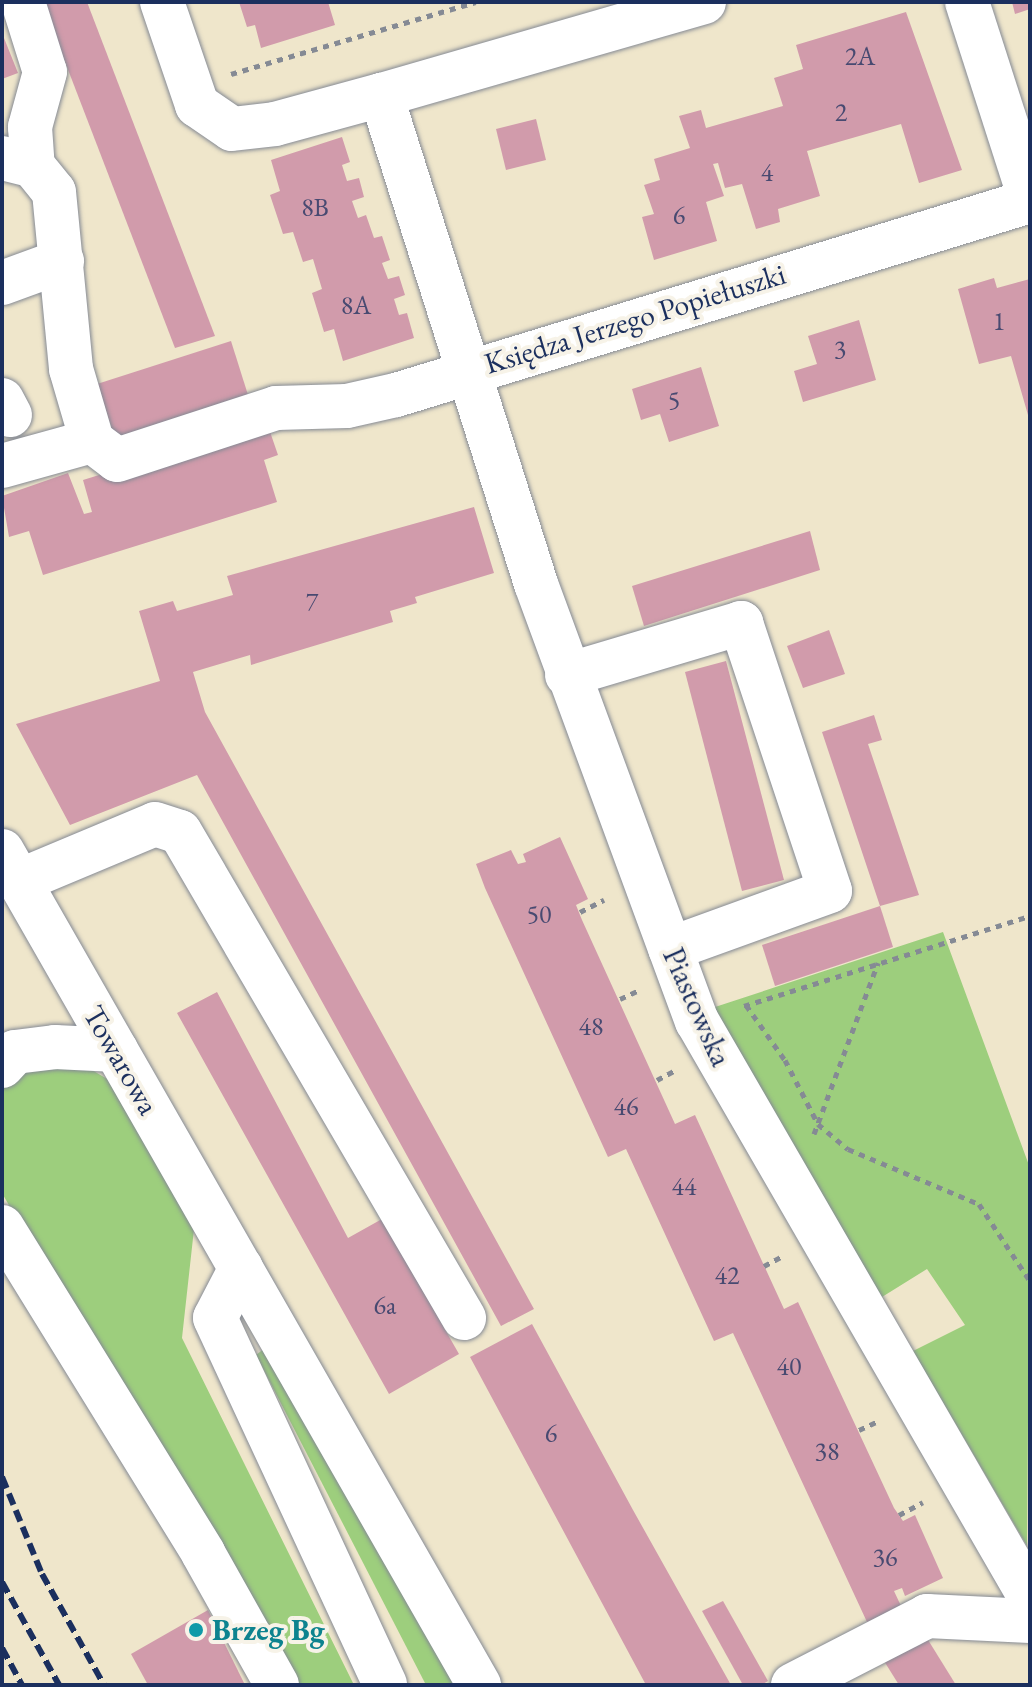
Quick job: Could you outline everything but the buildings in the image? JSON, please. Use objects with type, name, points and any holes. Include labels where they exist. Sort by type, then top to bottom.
[{"type":"street","points":[[23,2],[45,72],[18,162],[54,192],[62,261],[62,315],[71,369],[92,441],[117,460],[276,408],[347,406],[469,369]]},
{"type":"street","points":[[162,2],[197,105],[232,129],[275,124],[704,2]]},
{"type":"street","points":[[967,2],[1030,200]]},
{"type":"street","name":"Księdza Jerzego Popiełuszki","points":[[381,95],[469,369],[1030,200]]},
{"type":"street","points":[[2,283],[62,261]]},
{"type":"street","name":"Piastowska","points":[[469,369],[567,675],[697,1021],[1030,1597]]},
{"type":"street","points":[[2,466],[92,441]]},
{"type":"street","points":[[567,675],[741,623],[830,891],[670,949]]},
{"type":"street","points":[[10,866],[155,824],[180,832],[464,1318]]},
{"type":"street","name":"Towarowa","points":[[10,866],[479,1685]]},
{"type":"street","points":[[2,1066],[15,1052],[55,1047],[116,1050]]},
{"type":"street","points":[[2,1227],[203,1553],[277,1685]]},
{"type":"street","points":[[241,1268],[215,1318],[385,1685]]},
{"type":"street","points":[[793,1685],[927,1616],[1030,1621]]},
{"type":"path","points":[[225,76],[476,2]]},
{"type":"path","points":[[1030,916],[746,1005],[785,1060],[818,1124],[848,1149],[979,1204],[1030,1281]]},
{"type":"path","points":[[791,1186],[818,1124],[878,962]]},
{"type":"green space","points":[[943,932],[1030,1168],[1027,1546],[913,1351],[965,1325],[927,1269],[882,1297],[712,1008]]},
{"type":"green space","points":[[80,1063],[114,1083],[195,1220],[182,1338],[354,1685],[282,1685],[2,1193],[2,1083],[13,1070]]},
{"type":"green space","points":[[265,1348],[454,1685],[426,1685],[256,1355]]},
{"type":"railway","points":[[2,1477],[42,1574],[104,1685]]},
{"type":"railway","points":[[2,1582],[59,1685]]},
{"type":"railway","points":[[2,1648],[22,1685]]},
{"type":"place","name":"Brzeg Bg","points":[[196,1630]]}]
